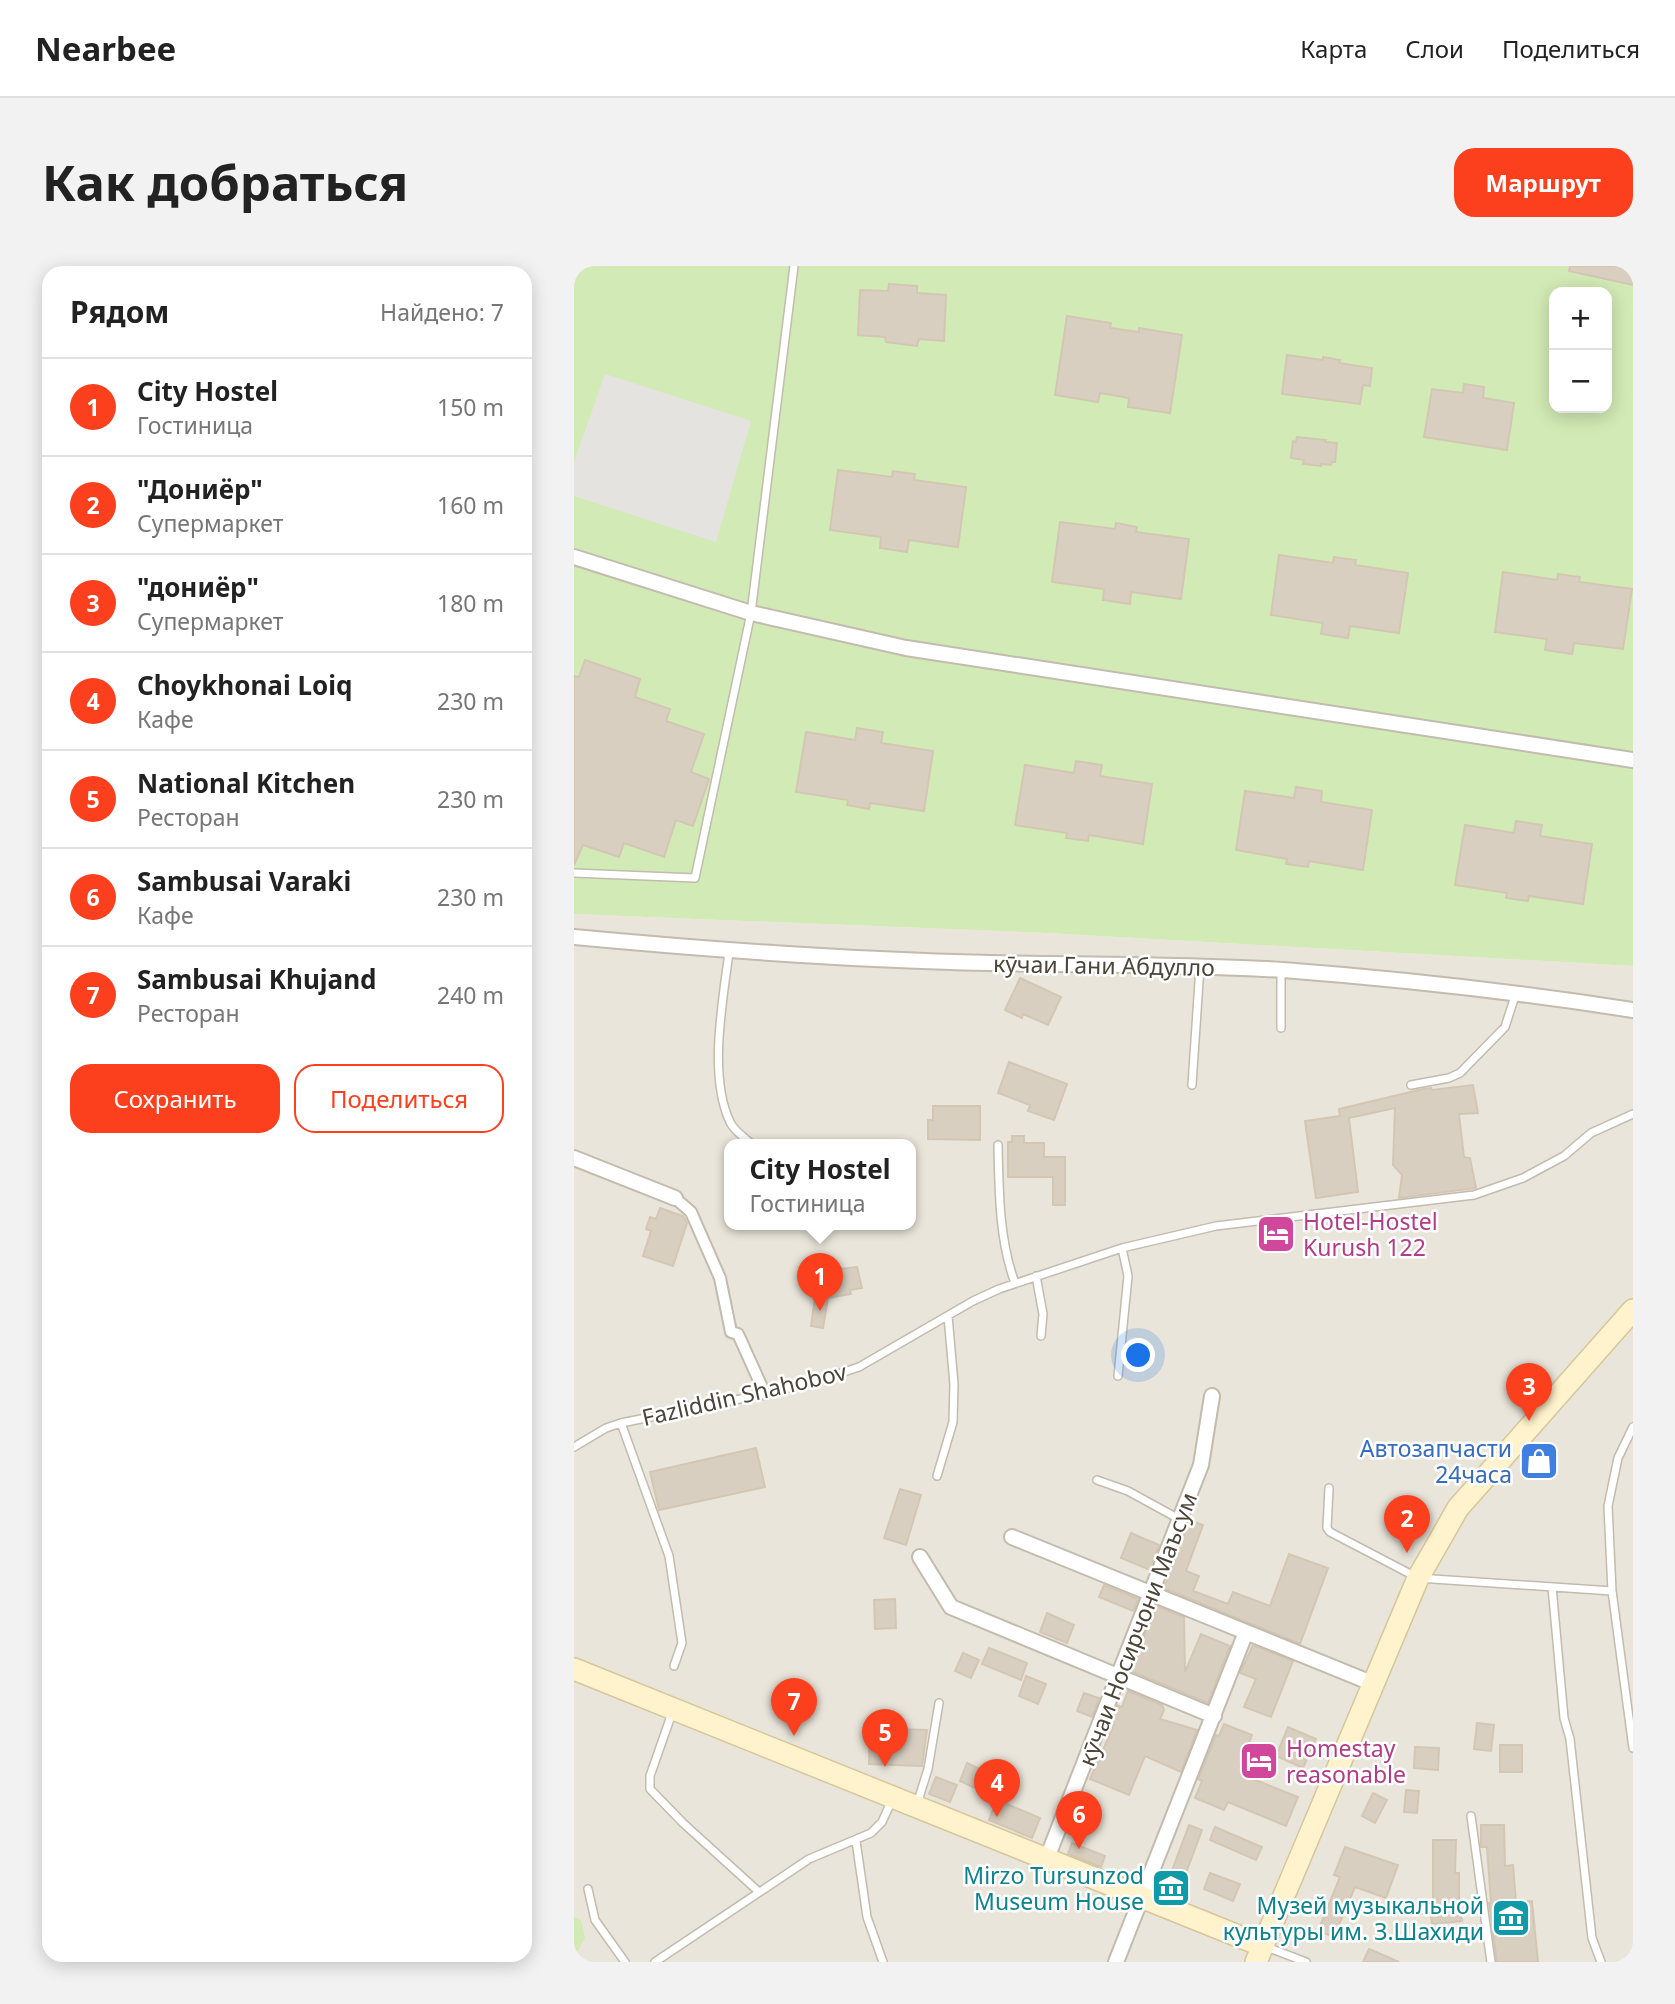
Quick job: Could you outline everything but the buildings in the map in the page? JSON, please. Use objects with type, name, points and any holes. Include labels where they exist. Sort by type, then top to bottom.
[{"type":"main road","points":[[574,1669],[1142,1896],[1260,1954],[1418,1578],[1458,1508],[1633,1310]]},
{"type":"street","points":[[574,557],[751,613],[906,648],[1633,760]]},
{"type":"street","name":"кӯчаи Гани Абдулло","points":[[574,937],[729,952],[988,963],[1281,970],[1516,992],[1633,1010]]},
{"type":"street","points":[[574,1158],[675,1198],[691,1212],[720,1278],[731,1332],[738,1334],[765,1394]]},
{"type":"street","name":"кӯчаи Носирчони Маъсум","points":[[1047,1858],[1201,1465],[1212,1396]]},
{"type":"street","points":[[1012,1537],[1374,1684]]},
{"type":"street","points":[[920,1557],[951,1607],[1214,1716]]},
{"type":"street","points":[[1116,1962],[1246,1632]]},
{"type":"lane","points":[[574,873],[695,878],[751,613],[794,266]]},
{"type":"lane","points":[[729,952],[718,1053],[729,1121],[747,1139]]},
{"type":"lane","points":[[1192,1085],[1200,967]]},
{"type":"lane","points":[[1281,970],[1281,1028]]},
{"type":"lane","points":[[1411,1085],[1449,1078],[1460,1073],[1505,1027],[1516,992]]},
{"type":"lane","name":"Fazliddin Shahobov","points":[[574,1447],[606,1428],[621,1423],[765,1394],[859,1367],[948,1315],[1015,1283],[1122,1248],[1216,1226],[1474,1195],[1523,1178],[1564,1156],[1591,1133],[1633,1114]]},
{"type":"lane","points":[[998,1145],[1003,1231],[1008,1265],[1015,1283]]},
{"type":"lane","points":[[1118,1376],[1128,1276],[1122,1248]]},
{"type":"lane","points":[[1036,1276],[1043,1314],[1041,1336]]},
{"type":"lane","points":[[937,1476],[953,1422],[954,1384],[948,1315]]},
{"type":"lane","points":[[621,1423],[669,1556],[682,1643],[674,1666]]},
{"type":"lane","points":[[1633,1427],[1618,1458],[1608,1506],[1612,1591],[1633,1748]]},
{"type":"lane","points":[[1097,1480],[1128,1491],[1180,1520]]},
{"type":"lane","points":[[1329,1488],[1327,1528],[1330,1532],[1418,1578],[1612,1591]]},
{"type":"lane","points":[[1552,1587],[1564,1718],[1570,1739],[1592,1938],[1601,1962]]},
{"type":"lane","points":[[916,1805],[928,1769],[939,1703]]},
{"type":"lane","points":[[673,1709],[650,1776],[650,1789],[759,1892]]},
{"type":"lane","points":[[655,1962],[817,1854],[856,1841],[877,1828],[894,1796]]},
{"type":"lane","points":[[1471,1816],[1490,1962]]},
{"type":"lane","points":[[856,1841],[867,1917],[883,1962]]},
{"type":"lane","points":[[588,1889],[595,1920],[625,1962]]},
{"type":"lane","points":[[1260,1954],[1306,1962]]},
{"type":"shaded area","points":[[605,374],[751,421],[716,542],[574,496],[574,462]]},
{"type":"shaded area","points":[[574,914],[1047,933],[1633,966],[1633,1962],[574,1962]]},
{"type":"green space","points":[[574,266],[1633,266],[1633,966],[1047,933],[574,914]]},
{"type":"green space","points":[[574,1917],[581,1920],[585,1938],[574,1958]]},
{"type":"place","name":"Hotel-Hostel Kurush 122","points":[[1276,1234]]},
{"type":"place","name":"City Hostel","points":[[820,1311]]},
{"type":"place","name":"\"дониёр\"","points":[[1529,1421]]},
{"type":"place","name":"Автозапчасти 24часа","points":[[1539,1461]]},
{"type":"place","name":"\"Дониёр\"","points":[[1407,1553]]},
{"type":"place","name":"Sambusai Khujand","points":[[794,1736]]},
{"type":"place","name":"Homestay reasonable","points":[[1259,1761]]},
{"type":"place","name":"National Kitchen","points":[[885,1767]]},
{"type":"place","name":"Choykhonai Loiq","points":[[997,1817]]},
{"type":"place","name":"Sambusai Varaki","points":[[1079,1849]]},
{"type":"place","name":"Mirzo Tursunzod Museum House","points":[[1171,1888]]},
{"type":"place","name":"Музей музыкальной культуры им. З.Шахиди","points":[[1511,1918]]}]
